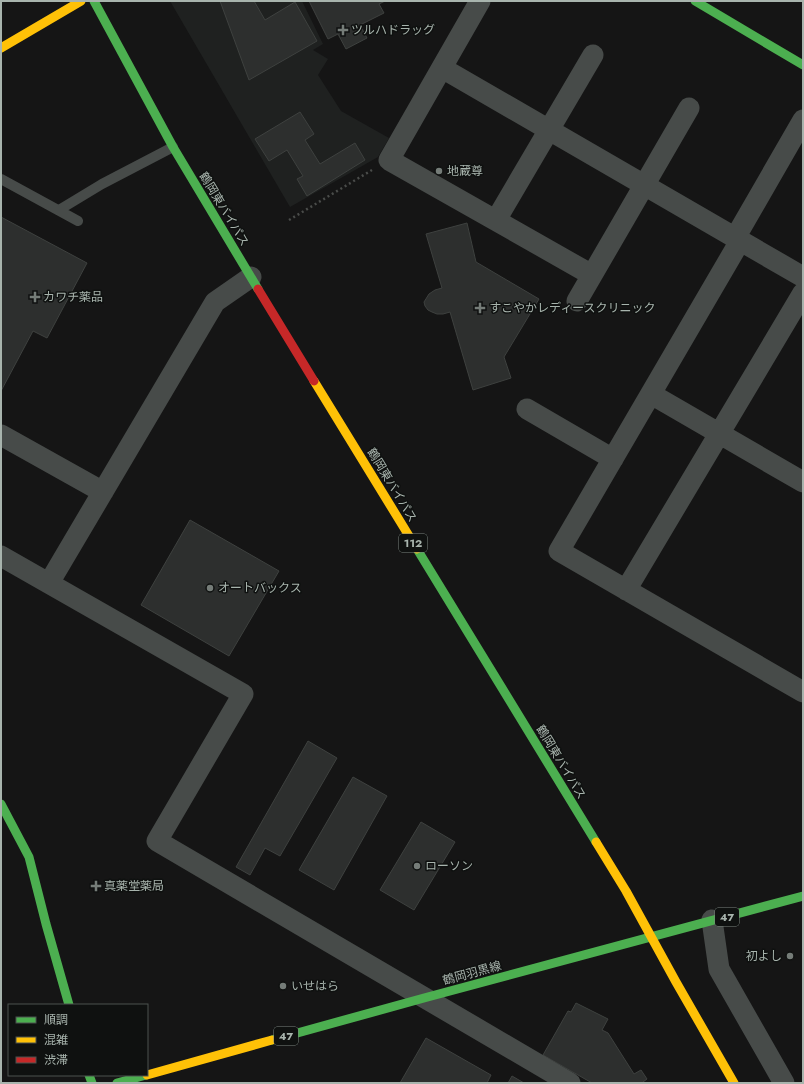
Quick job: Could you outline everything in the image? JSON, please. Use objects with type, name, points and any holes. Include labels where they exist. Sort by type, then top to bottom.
[{"type":"main road","points":[[1,48],[81,1]]},
{"type":"main road","name":"鶴岡東バイパス","points":[[94,1],[173,147],[251,278],[626,892],[734,1083]]},
{"type":"main road","points":[[695,1],[803,66]]},
{"type":"main road","points":[[1,804],[29,857],[69,1004]]},
{"type":"main road","name":"鶴岡羽黒線","points":[[148,1074],[424,998],[803,896]]},
{"type":"main road","name":"鶴岡羽黒線","points":[[118,1083],[142,1076]]},
{"type":"street","points":[[480,1],[389,160],[592,275]]},
{"type":"street","points":[[496,220],[592,55]]},
{"type":"street","points":[[442,68],[803,277]]},
{"type":"street","points":[[577,301],[689,108]]},
{"type":"street","points":[[802,690],[559,551],[651,394],[803,120]]},
{"type":"street","points":[[49,583],[215,302],[251,278]]},
{"type":"street","points":[[626,590],[803,293]]},
{"type":"street","points":[[651,394],[803,482]]},
{"type":"street","points":[[528,409],[613,459]]},
{"type":"street","points":[[1,435],[103,492]]},
{"type":"street","points":[[1,556],[243,694],[157,841],[570,1083]]},
{"type":"street","points":[[712,920],[719,969],[784,1083]]},
{"type":"lane","points":[[59,210],[102,184],[173,147]]},
{"type":"lane","points":[[1,179],[78,221]]},
{"type":"path","points":[[289,220],[389,160]]},
{"type":"shaded area","points":[[170,1],[302,1],[323,44],[313,50],[328,59],[318,75],[341,111],[389,138],[378,157],[290,207]]},
{"type":"building","points":[[220,1],[254,1],[265,20],[295,2],[317,41],[249,80]]},
{"type":"building","name":"ツルハドラッグ","points":[[309,1],[385,1],[379,4],[384,13],[360,25],[367,38],[346,49],[338,34],[328,39]]},
{"type":"building","points":[[300,112],[314,134],[305,140],[320,164],[355,143],[365,160],[307,196],[297,179],[303,176],[287,150],[269,161],[255,139]]},
{"type":"building","name":"カワチ薬品","points":[[1,217],[87,263],[47,338],[33,331],[1,391]]},
{"type":"building","name":"すこやかレディースクリニック","points":[[467,223],[476,262],[539,299],[504,357],[511,378],[473,390],[450,312],[437,314],[428,310],[424,302],[429,294],[442,288],[426,234]]},
{"type":"building","name":"オートバックス","points":[[190,520],[279,571],[229,656],[141,605]]},
{"type":"building","points":[[308,741],[337,758],[280,856],[265,848],[250,875],[236,867]]},
{"type":"building","points":[[353,777],[387,796],[334,890],[299,870]]},
{"type":"building","name":"ローソン","points":[[421,822],[455,842],[414,910],[380,890]]},
{"type":"building","points":[[576,1003],[608,1019],[602,1030],[608,1033],[634,1074],[641,1070],[647,1079],[643,1082],[644,1083],[592,1083],[543,1055],[568,1011],[571,1012]]},
{"type":"building","points":[[426,1038],[491,1075],[487,1083],[400,1083]]},
{"type":"building","points":[[512,1076],[524,1083],[508,1083]]},
{"type":"traffic: fast","points":[[94,1],[173,147],[258,289]]},
{"type":"traffic: fast","points":[[695,1],[803,65]]},
{"type":"traffic: fast","points":[[417,549],[596,842]]},
{"type":"traffic: fast","points":[[1,804],[29,857],[69,1004]]},
{"type":"traffic: fast","points":[[272,1040],[803,896]]},
{"type":"traffic: fast","points":[[89,1076],[92,1083]]},
{"type":"traffic: fast","points":[[117,1083],[142,1076]]},
{"type":"traffic: slow","points":[[1,48],[81,1]]},
{"type":"traffic: slow","points":[[314,381],[417,549]]},
{"type":"traffic: slow","points":[[596,842],[626,891],[734,1083]]},
{"type":"traffic: slow","points":[[148,1075],[272,1040]]},
{"type":"traffic: jam","points":[[258,289],[314,381]]},
{"type":"place","name":"ツルハドラッグ","points":[[343,30]]},
{"type":"place","name":"地蔵尊","points":[[439,171]]},
{"type":"place","name":"カワチ薬品","points":[[35,297]]},
{"type":"place","name":"すこやかレディースクリニック","points":[[480,308]]},
{"type":"place","name":"オートバックス","points":[[210,588]]},
{"type":"place","name":"ローソン","points":[[417,866]]},
{"type":"place","name":"真薬堂薬局","points":[[96,886]]},
{"type":"place","name":"初よし","points":[[790,956]]},
{"type":"place","name":"いせはら","points":[[283,986]]}]
